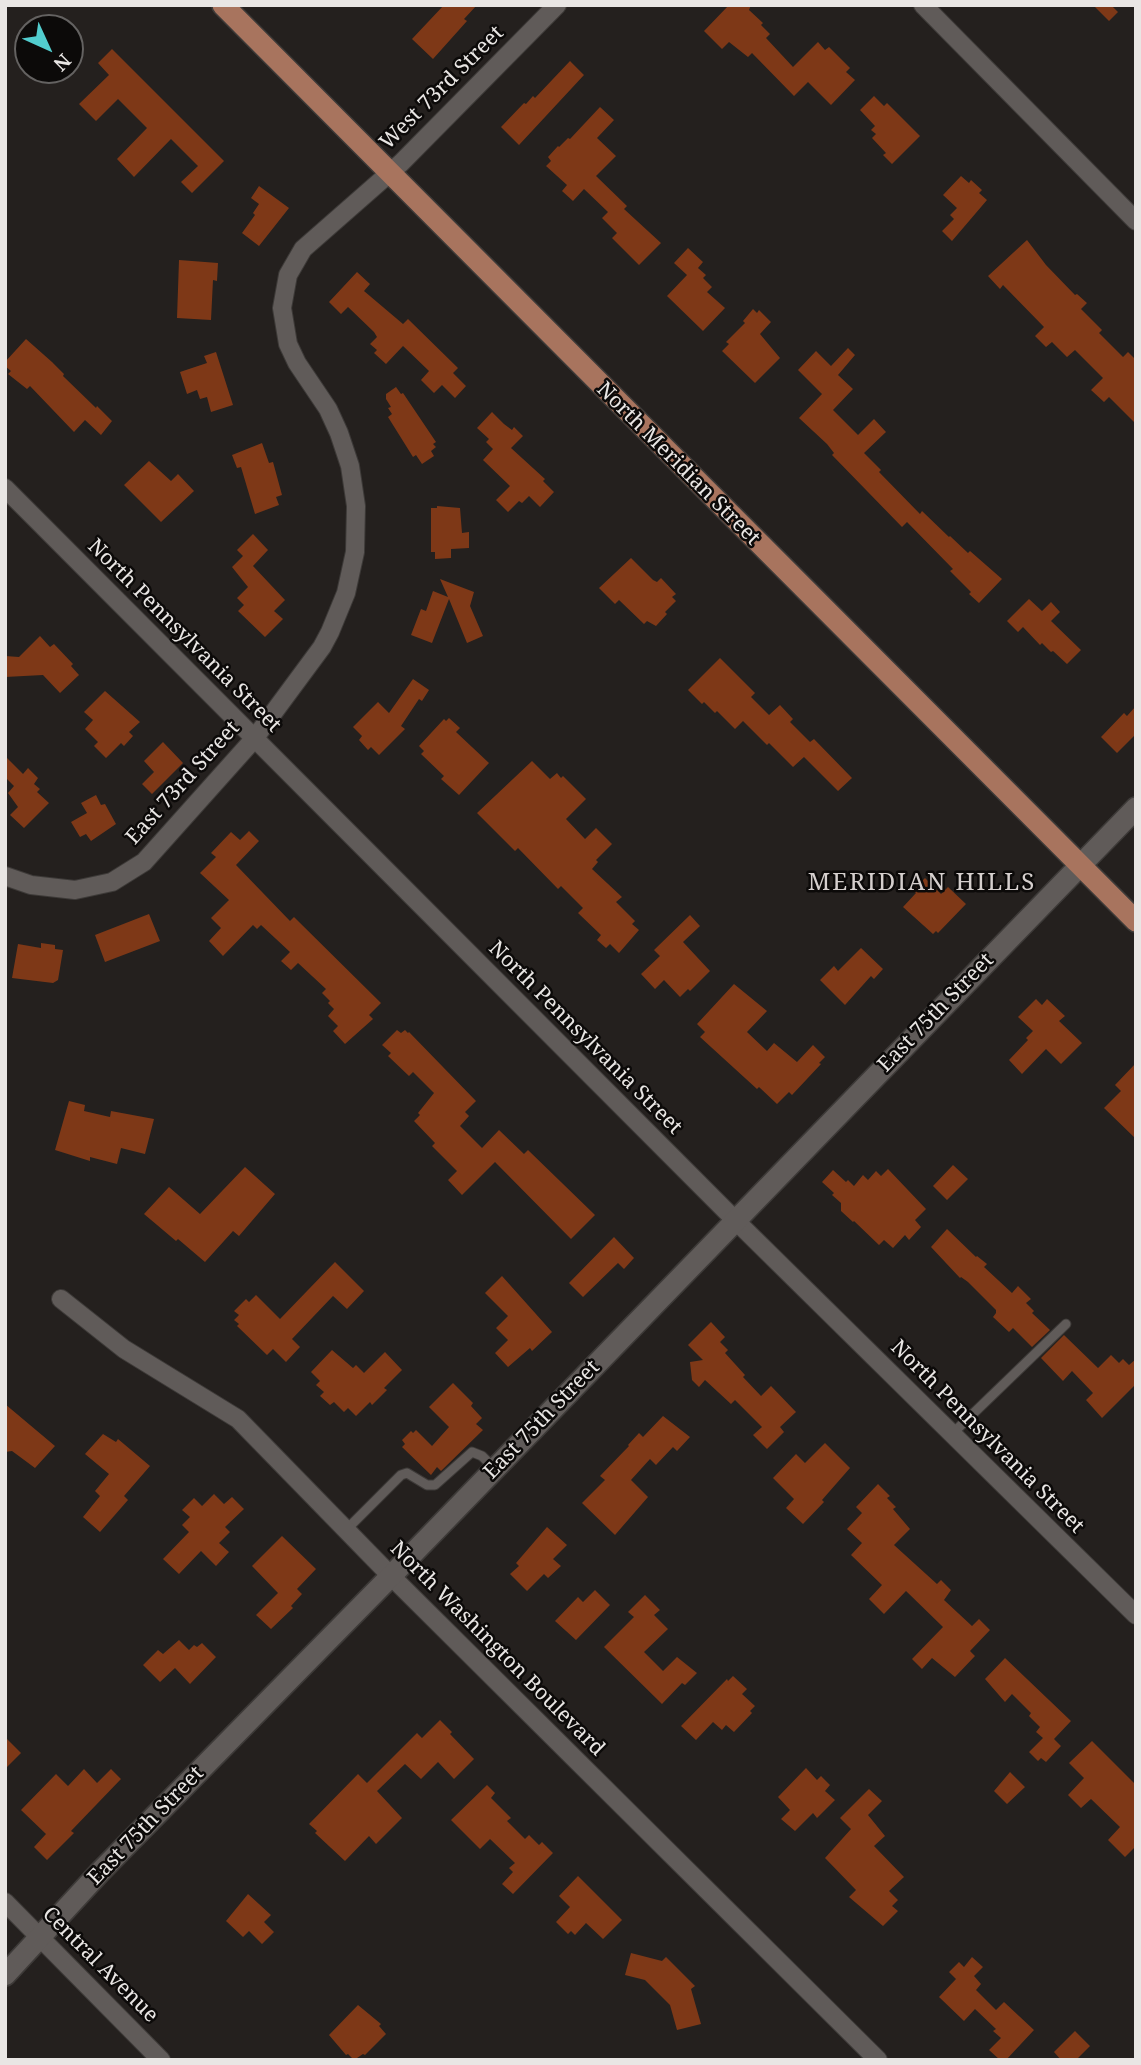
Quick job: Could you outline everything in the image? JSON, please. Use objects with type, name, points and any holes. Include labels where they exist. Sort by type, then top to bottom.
[{"type":"main road","name":"North Meridian Street","points":[[223,5],[1136,921]]},
{"type":"street","name":"West 73rd Street","points":[[388,172],[557,5]]},
{"type":"street","points":[[923,5],[1136,221]]},
{"type":"street","name":"East 73rd Street","points":[[5,876],[31,885],[66,890],[94,887],[121,877],[151,855],[254,739],[312,662],[330,632],[346,593],[356,539],[354,486],[343,444],[328,409],[297,363],[286,337],[282,308],[286,282],[303,249],[388,172]]},
{"type":"street","name":"North Pennsylvania Street","points":[[5,488],[736,1221],[1136,1615]]},
{"type":"street","name":"East 75th Street","points":[[5,1975],[42,1938],[100,1872],[1136,808]]},
{"type":"street","name":"North Washington Boulevard","points":[[61,1298],[124,1349],[238,1419],[391,1576],[878,2060]]},
{"type":"street","name":"Central Avenue","points":[[5,1902],[161,2060]]},
{"type":"lane","points":[[952,1434],[1066,1324]]},
{"type":"lane","points":[[346,1530],[401,1475],[407,1473],[427,1485],[435,1485],[472,1452],[482,1456],[495,1469]]},
{"type":"building","points":[[444,5],[477,5],[464,19],[467,21],[433,59],[412,39]]},
{"type":"building","points":[[729,5],[751,5],[749,10],[770,34],[766,38],[793,67],[818,42],[825,50],[829,47],[850,68],[846,72],[855,80],[831,105],[808,82],[794,96],[752,53],[748,57],[729,42],[722,49],[704,31]]},
{"type":"building","points":[[1093,5],[1111,5],[1118,12],[1109,21]]},
{"type":"building","points":[[112,49],[224,161],[192,193],[181,182],[198,166],[171,139],[134,177],[117,159],[147,128],[118,99],[96,121],[79,104],[109,75],[98,63]]},
{"type":"building","points":[[570,61],[584,75],[519,145],[501,127],[524,103],[533,96],[535,98]]},
{"type":"building","points":[[874,96],[884,106],[887,103],[920,136],[892,164],[872,138],[876,134],[871,130],[875,126],[860,110]]},
{"type":"building","points":[[600,107],[614,120],[597,138],[616,156],[596,176],[627,206],[624,209],[661,243],[639,265],[612,238],[617,233],[602,218],[608,212],[584,189],[573,201],[562,191],[567,185],[546,166],[551,161],[548,157],[558,146],[570,139]]},
{"type":"building","points":[[961,176],[969,183],[971,180],[982,190],[979,193],[987,200],[952,241],[942,231],[954,219],[950,215],[957,208],[943,195]]},
{"type":"building","points":[[259,186],[289,208],[259,246],[242,233],[255,215],[253,213],[259,204],[251,198]]},
{"type":"building","points":[[1027,240],[1046,265],[1075,295],[1087,303],[1081,309],[1102,330],[1099,333],[1123,357],[1128,352],[1136,360],[1136,424],[1109,397],[1104,402],[1091,390],[1103,378],[1075,350],[1067,357],[1052,342],[1046,347],[1035,336],[1044,327],[1003,285],[1000,289],[988,276]]},
{"type":"building","points":[[688,248],[703,262],[698,268],[706,275],[703,278],[712,287],[707,292],[725,308],[703,331],[667,296],[687,275],[674,263]]},
{"type":"building","points":[[179,260],[218,263],[217,281],[213,280],[211,320],[177,318]]},
{"type":"building","points":[[357,272],[370,284],[364,291],[403,324],[408,319],[458,368],[453,373],[466,386],[455,398],[442,385],[434,393],[421,380],[429,371],[403,346],[386,364],[374,353],[377,350],[370,344],[377,337],[374,332],[348,307],[341,314],[329,302]]},
{"type":"building","points":[[753,309],[757,313],[759,310],[771,322],[760,334],[780,358],[755,383],[722,351],[729,344],[726,342],[745,323],[743,321]]},
{"type":"building","points":[[26,339],[112,421],[101,435],[85,420],[74,432],[30,386],[27,389],[8,374],[11,371],[5,366],[5,362]]},
{"type":"building","points":[[848,348],[855,355],[838,375],[853,389],[833,410],[858,435],[874,419],[886,432],[864,453],[881,470],[879,472],[920,514],[922,511],[949,537],[1002,579],[979,603],[950,571],[953,569],[907,522],[902,527],[832,455],[834,453],[827,444],[799,418],[822,394],[798,370],[816,351],[831,366]]},
{"type":"building","points":[[216,352],[233,405],[211,412],[207,397],[200,399],[197,390],[187,394],[180,372],[207,363],[204,356]]},
{"type":"building","points":[[396,387],[403,393],[436,442],[433,444],[436,447],[431,451],[434,456],[422,464],[416,455],[413,457],[388,417],[392,414],[388,408],[391,407],[386,394]]},
{"type":"building","points":[[492,412],[504,424],[512,430],[514,427],[523,436],[511,448],[545,479],[543,481],[554,492],[540,507],[529,496],[508,512],[496,500],[510,486],[483,460],[493,449],[486,442],[489,439],[477,428]]},
{"type":"building","points":[[262,443],[269,463],[273,462],[282,495],[276,497],[279,505],[255,514],[241,467],[237,468],[232,455]]},
{"type":"building","points":[[149,461],[171,481],[178,474],[194,491],[161,522],[124,485]]},
{"type":"building","points":[[431,508],[460,508],[462,533],[469,532],[469,548],[451,549],[451,558],[435,559],[435,552],[431,552]]},
{"type":"building","points":[[253,534],[268,550],[253,566],[285,600],[274,611],[283,619],[265,637],[238,611],[244,605],[237,598],[248,587],[232,567],[243,556],[237,550]]},
{"type":"building","points":[[631,558],[653,580],[657,582],[661,578],[676,594],[672,597],[676,601],[656,626],[647,621],[644,624],[619,600],[615,604],[599,588]]},
{"type":"building","points":[[440,579],[474,592],[470,606],[483,636],[467,643],[449,599],[432,643],[411,635],[421,609],[426,611],[433,591],[448,597]]},
{"type":"building","points":[[1029,599],[1042,611],[1051,602],[1060,612],[1051,621],[1081,650],[1067,664],[1042,643],[1040,645],[1023,627],[1018,632],[1007,621]]},
{"type":"building","points":[[40,636],[50,647],[54,644],[73,664],[71,666],[79,675],[60,693],[43,675],[5,677],[5,656],[19,657]]},
{"type":"building","points":[[720,658],[755,693],[751,697],[769,715],[780,705],[793,719],[790,722],[810,742],[814,739],[852,778],[838,791],[804,757],[793,767],[743,721],[735,729],[717,711],[715,713],[704,702],[702,704],[688,690]]},
{"type":"building","points":[[413,679],[429,690],[422,701],[419,699],[401,726],[405,729],[379,755],[371,747],[368,750],[359,740],[362,736],[353,727],[378,702],[389,713]]},
{"type":"building","points":[[105,691],[140,722],[129,732],[133,736],[124,746],[121,743],[106,758],[94,746],[98,742],[85,729],[93,720],[84,712]]},
{"type":"building","points":[[1136,706],[1136,734],[1117,753],[1101,737],[1124,713],[1127,716]]},
{"type":"building","points":[[449,718],[460,728],[456,732],[489,763],[459,795],[441,779],[444,776],[421,754],[424,751],[419,746],[444,719],[446,721]]},
{"type":"building","points":[[163,742],[183,763],[152,794],[142,784],[154,772],[144,761]]},
{"type":"building","points":[[5,756],[23,774],[28,768],[38,778],[34,784],[40,789],[37,792],[49,803],[24,828],[10,815],[18,807],[8,793],[14,786],[5,777]]},
{"type":"building","points":[[532,761],[550,779],[557,773],[561,778],[563,776],[586,799],[566,819],[585,839],[596,828],[612,844],[596,860],[598,862],[592,869],[622,897],[616,902],[635,921],[632,924],[639,930],[619,953],[610,944],[606,948],[597,940],[601,935],[578,913],[583,908],[561,886],[558,889],[518,848],[515,851],[477,813]]},
{"type":"building","points":[[96,795],[101,805],[105,804],[116,824],[91,841],[86,834],[80,837],[71,822],[87,813],[81,803]]},
{"type":"building","points":[[249,831],[259,841],[236,865],[290,921],[294,917],[381,1003],[369,1015],[373,1019],[345,1044],[333,1031],[338,1026],[328,1016],[334,1009],[322,993],[326,989],[298,963],[291,970],[281,961],[290,952],[261,925],[257,929],[253,925],[223,956],[209,941],[221,928],[211,918],[229,900],[200,873],[216,857],[211,853],[231,832],[240,840]]},
{"type":"building","points":[[925,878],[941,894],[948,887],[966,904],[938,933],[936,931],[933,934],[903,907],[916,893],[913,890]]},
{"type":"building","points":[[149,914],[160,941],[105,962],[95,935]]},
{"type":"building","points":[[690,915],[700,926],[683,942],[710,971],[680,997],[664,980],[655,989],[641,974],[660,956],[654,950]]},
{"type":"building","points":[[41,943],[55,945],[55,949],[63,950],[58,980],[53,983],[12,978],[18,944],[41,948]]},
{"type":"building","points":[[861,948],[883,969],[874,979],[871,976],[845,1005],[820,980],[834,966],[838,971]]},
{"type":"building","points":[[734,984],[767,1011],[747,1032],[767,1051],[774,1043],[797,1062],[813,1045],[825,1057],[792,1095],[789,1092],[777,1104],[700,1037],[705,1032],[697,1024]]},
{"type":"building","points":[[1036,999],[1042,1005],[1047,999],[1065,1016],[1059,1021],[1082,1043],[1061,1064],[1046,1049],[1022,1074],[1009,1060],[1033,1031],[1018,1017]]},
{"type":"building","points":[[397,1030],[401,1033],[405,1030],[409,1032],[476,1101],[465,1112],[469,1116],[460,1126],[482,1148],[499,1130],[524,1154],[528,1150],[595,1215],[571,1239],[495,1162],[462,1195],[448,1180],[457,1171],[432,1146],[435,1143],[414,1121],[434,1093],[413,1072],[409,1076],[388,1056],[391,1053],[382,1045]]},
{"type":"building","points":[[1136,1063],[1136,1139],[1104,1108],[1121,1091],[1115,1085]]},
{"type":"building","points":[[69,1101],[85,1105],[84,1111],[110,1117],[111,1111],[154,1119],[145,1154],[121,1148],[117,1164],[90,1157],[90,1161],[55,1150]]},
{"type":"building","points":[[953,1165],[968,1179],[947,1200],[933,1186]]},
{"type":"building","points":[[245,1167],[275,1194],[239,1236],[233,1231],[205,1262],[144,1214],[169,1187],[200,1214]]},
{"type":"building","points":[[888,1169],[926,1209],[915,1220],[921,1227],[909,1240],[905,1235],[893,1248],[884,1240],[879,1245],[841,1211],[841,1203],[822,1182],[833,1170],[854,1186],[863,1175],[868,1180],[876,1171],[881,1176]]},
{"type":"building","points":[[947,1229],[987,1264],[984,1267],[1012,1293],[1018,1286],[1031,1299],[1026,1303],[1034,1311],[1032,1313],[1050,1330],[1032,1347],[1013,1328],[1009,1332],[993,1317],[996,1310],[931,1247]]},
{"type":"building","points":[[614,1237],[634,1258],[624,1269],[618,1263],[583,1297],[569,1283]]},
{"type":"building","points":[[335,1262],[364,1291],[347,1309],[333,1296],[292,1339],[300,1347],[286,1362],[273,1349],[267,1355],[237,1326],[239,1324],[234,1320],[239,1315],[234,1311],[246,1299],[249,1302],[256,1295],[280,1319]]},
{"type":"building","points":[[502,1276],[552,1332],[532,1351],[530,1348],[508,1367],[495,1353],[508,1340],[496,1328],[508,1316],[485,1293]]},
{"type":"building","points":[[711,1322],[725,1337],[720,1342],[728,1350],[725,1353],[745,1375],[743,1377],[761,1396],[771,1386],[796,1412],[780,1427],[784,1432],[767,1449],[753,1435],[762,1427],[735,1400],[731,1404],[705,1380],[699,1387],[692,1380],[690,1362],[703,1360],[688,1345]]},
{"type":"building","points":[[1064,1335],[1098,1368],[1111,1355],[1119,1363],[1123,1359],[1129,1365],[1136,1359],[1136,1384],[1102,1418],[1086,1400],[1093,1393],[1072,1371],[1063,1381],[1041,1358]]},
{"type":"building","points":[[332,1350],[353,1368],[356,1365],[364,1373],[385,1352],[402,1370],[372,1405],[370,1402],[356,1416],[348,1408],[344,1412],[334,1402],[330,1405],[320,1396],[324,1392],[316,1385],[320,1381],[311,1372]]},
{"type":"building","points":[[453,1383],[473,1403],[471,1406],[482,1418],[476,1424],[483,1430],[441,1471],[437,1467],[431,1475],[402,1447],[405,1444],[402,1440],[416,1430],[432,1446],[449,1427],[429,1407]]},
{"type":"building","points":[[5,1404],[55,1446],[35,1468],[12,1451],[5,1452]]},
{"type":"building","points":[[663,1416],[690,1437],[677,1451],[673,1447],[656,1465],[650,1459],[631,1480],[648,1497],[615,1535],[582,1503],[605,1480],[600,1476],[639,1433],[643,1437]]},
{"type":"building","points":[[103,1434],[116,1442],[118,1439],[150,1466],[124,1496],[128,1500],[100,1532],[83,1517],[100,1496],[95,1491],[109,1474],[85,1454]]},
{"type":"building","points":[[825,1443],[850,1468],[803,1524],[786,1508],[794,1499],[773,1478],[796,1454],[805,1463]]},
{"type":"building","points":[[878,1484],[890,1496],[887,1498],[896,1507],[893,1509],[910,1529],[894,1545],[937,1584],[941,1580],[951,1590],[944,1600],[972,1626],[979,1619],[990,1630],[970,1651],[975,1656],[955,1677],[932,1658],[922,1669],[912,1659],[943,1627],[906,1591],[884,1614],[869,1599],[882,1585],[851,1555],[862,1543],[847,1529],[862,1513],[856,1507]]},
{"type":"building","points":[[214,1494],[224,1504],[232,1497],[244,1509],[225,1527],[230,1532],[219,1543],[229,1552],[216,1566],[201,1551],[179,1574],[163,1559],[189,1532],[182,1525],[190,1517],[182,1510],[194,1498],[202,1506]]},
{"type":"building","points":[[547,1527],[567,1545],[553,1559],[561,1566],[548,1578],[544,1574],[527,1591],[510,1574],[519,1566],[516,1563]]},
{"type":"building","points":[[282,1536],[316,1569],[297,1589],[302,1594],[291,1606],[293,1608],[271,1629],[256,1615],[278,1593],[252,1566]]},
{"type":"building","points":[[595,1590],[610,1605],[576,1640],[555,1621],[578,1597],[583,1602]]},
{"type":"building","points":[[645,1595],[660,1610],[654,1615],[668,1629],[644,1652],[663,1671],[677,1657],[697,1673],[685,1685],[682,1683],[662,1704],[604,1647],[634,1617],[628,1612]]},
{"type":"building","points":[[179,1640],[189,1650],[202,1643],[216,1657],[190,1684],[175,1668],[160,1682],[143,1665],[158,1650],[163,1654]]},
{"type":"building","points":[[1005,1658],[1071,1721],[1054,1739],[1061,1746],[1046,1762],[1041,1758],[1038,1761],[1029,1752],[1043,1738],[1036,1732],[1040,1727],[1029,1716],[1031,1713],[1012,1694],[1005,1702],[985,1679]]},
{"type":"building","points":[[733,1676],[747,1689],[742,1694],[755,1706],[750,1711],[752,1713],[734,1732],[726,1725],[722,1730],[713,1722],[696,1740],[681,1726]]},
{"type":"building","points":[[440,1720],[474,1759],[454,1779],[438,1762],[421,1779],[405,1764],[377,1791],[402,1818],[376,1844],[369,1836],[345,1861],[309,1824],[358,1774],[367,1783],[417,1733],[422,1738]]},
{"type":"building","points":[[5,1737],[21,1753],[5,1769]]},
{"type":"building","points":[[1092,1741],[1136,1785],[1136,1846],[1125,1857],[1108,1840],[1120,1827],[1091,1799],[1081,1808],[1068,1795],[1084,1778],[1069,1763]]},
{"type":"building","points":[[806,1768],[817,1780],[821,1776],[830,1785],[825,1791],[835,1800],[817,1818],[813,1813],[795,1831],[781,1819],[790,1810],[778,1797]]},
{"type":"building","points":[[84,1769],[97,1783],[111,1769],[121,1779],[47,1860],[34,1847],[46,1834],[21,1810],[56,1774],[68,1786]]},
{"type":"building","points":[[1010,1772],[1025,1787],[1007,1804],[994,1791]]},
{"type":"building","points":[[487,1785],[495,1793],[491,1798],[511,1818],[507,1821],[525,1839],[529,1835],[539,1845],[542,1842],[553,1853],[513,1894],[502,1884],[513,1872],[509,1868],[515,1863],[490,1839],[480,1849],[451,1820]]},
{"type":"building","points":[[869,1789],[882,1801],[868,1815],[885,1836],[874,1846],[904,1877],[889,1891],[898,1900],[892,1906],[898,1911],[883,1926],[849,1897],[856,1890],[825,1858],[851,1829],[840,1818]]},
{"type":"building","points":[[578,1876],[622,1920],[603,1939],[586,1923],[575,1935],[571,1931],[568,1934],[556,1922],[570,1907],[559,1896]]},
{"type":"building","points":[[248,1894],[271,1915],[264,1922],[274,1932],[262,1944],[249,1931],[243,1937],[226,1921]]},
{"type":"building","points":[[631,1953],[662,1961],[666,1957],[695,1986],[691,1989],[701,2024],[677,2030],[670,2005],[645,1980],[625,1975]]},
{"type":"building","points":[[972,1957],[983,1967],[974,1976],[981,1984],[976,1990],[996,2010],[1004,2002],[1034,2030],[1006,2060],[1000,2060],[989,2050],[1001,2038],[993,2031],[996,2029],[975,2009],[964,2021],[939,1997],[956,1979],[949,1972],[959,1962],[964,1967]]},
{"type":"building","points":[[358,2005],[381,2024],[379,2026],[386,2034],[365,2055],[354,2060],[346,2055],[329,2035]]},
{"type":"building","points":[[1075,2031],[1090,2046],[1076,2060],[1061,2060],[1054,2052]]},
{"type":"district","name":"MERIDIAN HILLS","points":[[922,883]]}]
